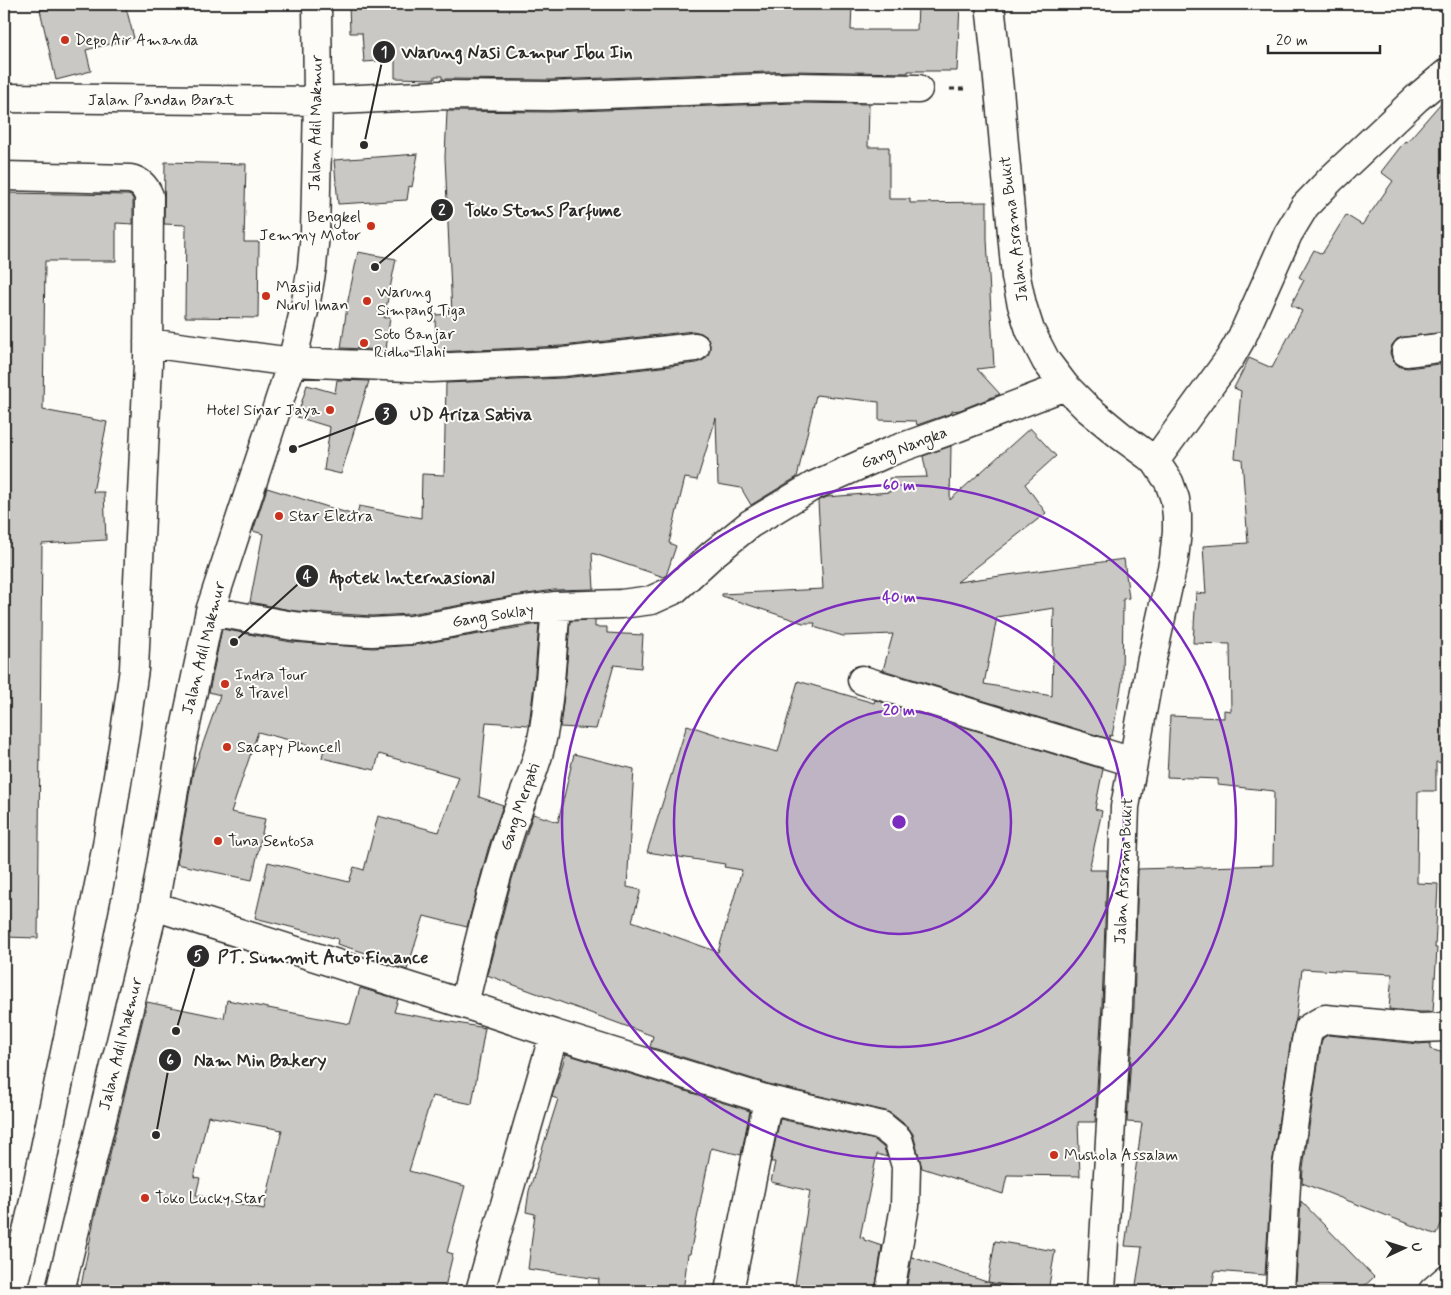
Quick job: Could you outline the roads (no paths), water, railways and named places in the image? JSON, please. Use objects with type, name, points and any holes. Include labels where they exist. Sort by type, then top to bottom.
[{"type":"street","name":"Jalan Adil Makmur","points":[[60,1291],[154,906],[182,743],[210,611],[292,362],[305,307],[312,266],[315,232],[318,101],[317,4]]},
{"type":"street","name":"Jalan Asrama Bukit","points":[[990,4],[1016,277],[1030,330],[1046,360],[1065,386],[1087,408],[1155,461],[1169,482],[1175,499],[1177,531],[1174,559],[1151,663],[1125,807],[1118,1006],[1101,1291]]},
{"type":"street","points":[[1155,461],[1230,358],[1242,337],[1288,234],[1306,206],[1338,172],[1417,98],[1447,73]]},
{"type":"street","name":"Jalan Pandan Barat","points":[[4,98],[318,101],[441,95],[550,96],[795,87],[918,89]]},
{"type":"street","points":[[4,176],[130,179],[143,184],[149,196],[148,343],[142,510],[134,659],[124,739],[105,854],[32,1210],[16,1278],[5,1291]]},
{"type":"street","points":[[148,343],[292,362],[431,368],[563,362],[695,347]]},
{"type":"street","points":[[1406,352],[1447,348]]},
{"type":"street","name":"Gang Nangka","points":[[750,524],[813,486],[870,460],[1065,386]]},
{"type":"street","name":"Gang Soklay","points":[[210,611],[293,626],[372,632],[411,630],[556,606],[621,604],[652,600],[674,590],[713,554],[750,524]]},
{"type":"street","name":"Gang Merpati","points":[[464,1004],[487,908],[543,736],[548,702],[556,606]]},
{"type":"street","points":[[862,680],[1133,762]]},
{"type":"street","points":[[154,906],[554,1034],[768,1100],[882,1126],[898,1139],[906,1166],[905,1206],[890,1291]]},
{"type":"street","points":[[1280,1291],[1287,1167],[1309,1028],[1325,1019],[1420,1028],[1446,1027],[1447,1025]]},
{"type":"street","points":[[480,1291],[554,1034]]},
{"type":"street","points":[[729,1291],[768,1100]]},
{"type":"street","points":[[1433,1291],[1447,1279]]},
{"type":"place","name":"Depo Air Amanda","points":[[65,40]]},
{"type":"place","name":"Warung Nasi Campur Ibu Iin","points":[[364,145]]},
{"type":"place","name":"Bengkel Jemmy Motor","points":[[371,226]]},
{"type":"place","name":"Toko Stoms Parfume","points":[[375,267]]},
{"type":"place","name":"Masjid Nurul Iman","points":[[266,296]]},
{"type":"place","name":"Warung Simpang Tiga","points":[[367,301]]},
{"type":"place","name":"Soto Banjar Ridho Ilahi","points":[[364,343]]},
{"type":"place","name":"Hotel Sinar Jaya","points":[[330,410]]},
{"type":"place","name":"UD Ariza Sativa","points":[[293,449]]},
{"type":"place","name":"Star Electra","points":[[279,516]]},
{"type":"place","name":"Apotek Internasional","points":[[234,642]]},
{"type":"place","name":"Indra Tour & Travel","points":[[225,684]]},
{"type":"place","name":"Sacapy Phoncell","points":[[227,747]]},
{"type":"place","name":"Tuna Sentosa","points":[[218,841]]},
{"type":"place","name":"PT. Summit Auto Finance","points":[[176,1031]]},
{"type":"place","name":"Nam Min Bakery","points":[[156,1135]]},
{"type":"place","name":"Mushola Assalam","points":[[1054,1155]]},
{"type":"place","name":"Toko Lucky Star","points":[[145,1198]]}]
